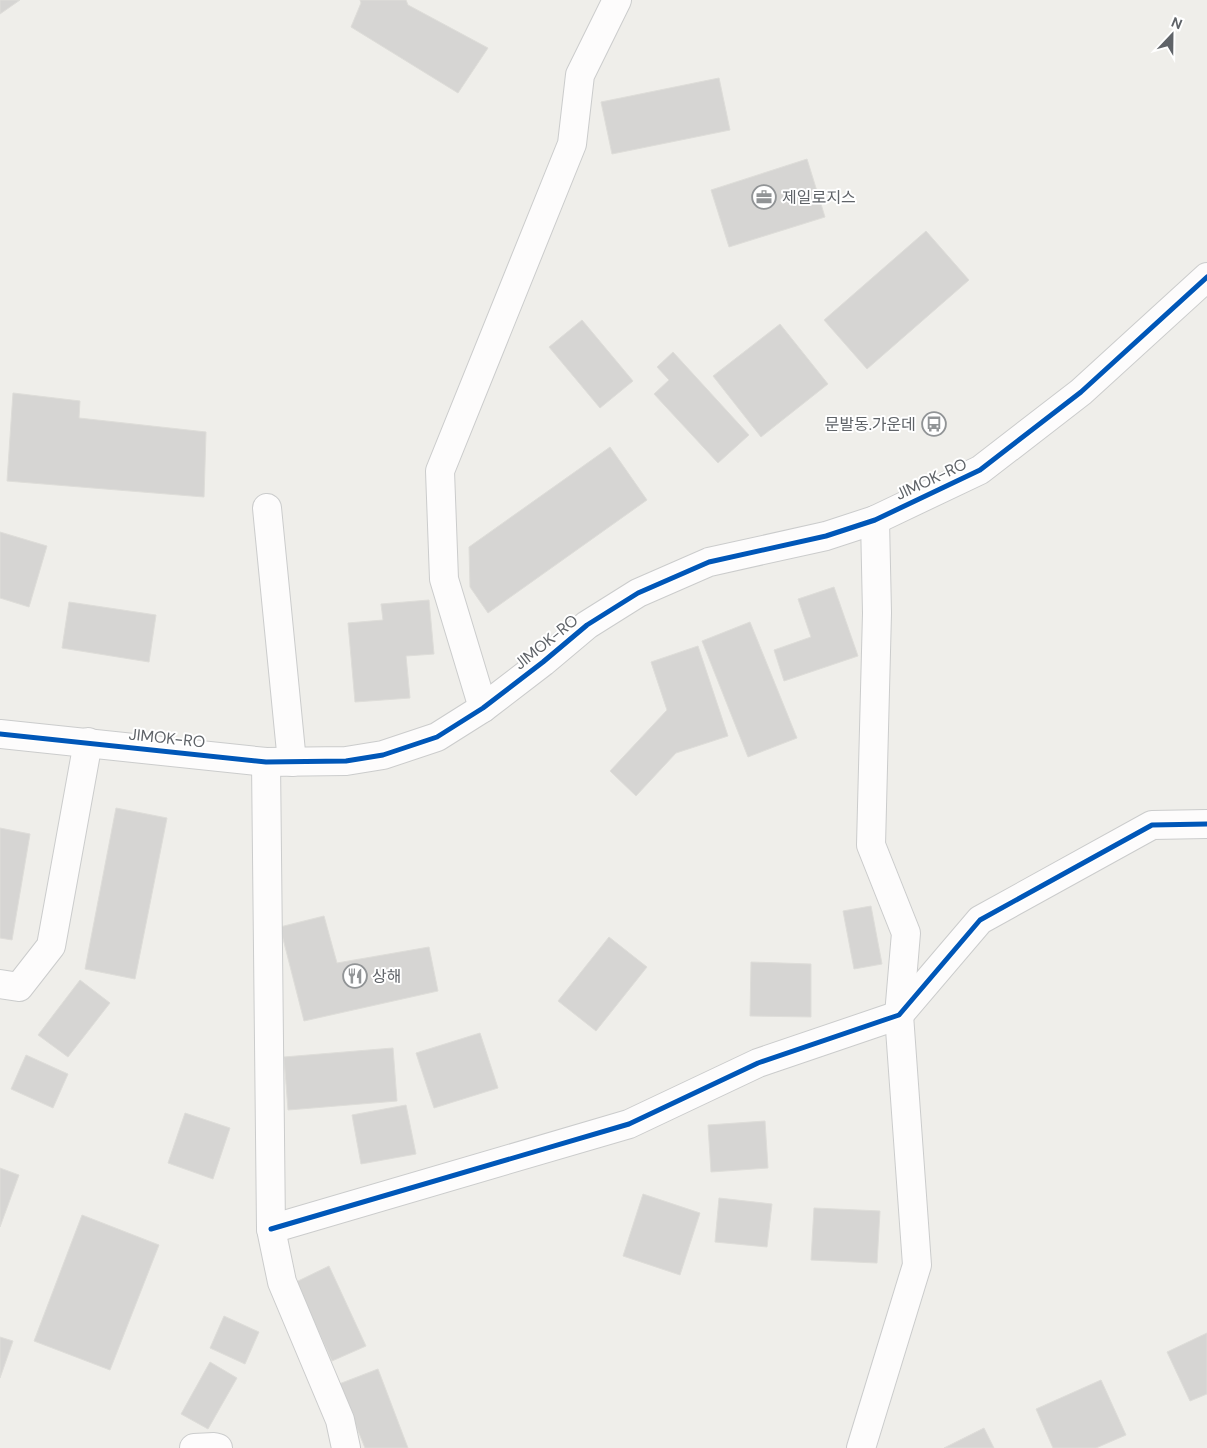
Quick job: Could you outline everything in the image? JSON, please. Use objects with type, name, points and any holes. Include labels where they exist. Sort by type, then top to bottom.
[{"type":"street","points":[[483,708],[444,579],[440,471],[572,144],[580,75],[617,0]]},
{"type":"street","name":"JIMOK-RO","points":[[0,734],[279,762],[346,760],[383,755],[437,737],[483,708],[543,662],[587,624],[638,594],[709,562],[826,536],[875,520],[980,470],[1081,392],[1207,277]]},
{"type":"street","points":[[267,508],[279,762],[271,1228],[282,1282],[340,1420],[346,1448]]},
{"type":"street","points":[[861,1448],[917,1266],[900,1015],[906,934],[871,845],[877,613],[875,520]]},
{"type":"street","points":[[0,984],[19,987],[51,946],[88,742]]},
{"type":"street","points":[[271,1228],[629,1124],[758,1063],[900,1015],[980,920],[1152,825],[1207,824]]},
{"type":"street","points":[[194,1448],[218,1448]]},
{"type":"building","points":[[0,0],[20,0],[0,14]]},
{"type":"building","points":[[360,0],[406,0],[408,5],[488,48],[458,93],[351,27],[361,3]]},
{"type":"building","points":[[719,78],[730,130],[612,154],[601,102]]},
{"type":"building","points":[[807,159],[825,217],[729,247],[711,190]]},
{"type":"building","points":[[926,231],[969,280],[867,369],[824,320]]},
{"type":"building","points":[[582,320],[633,381],[600,408],[549,347]]},
{"type":"building","points":[[780,324],[828,384],[761,437],[713,376]]},
{"type":"building","points":[[673,352],[749,435],[718,463],[654,394],[669,380],[657,367]]},
{"type":"building","points":[[13,393],[80,401],[79,418],[206,432],[204,497],[7,481]]},
{"type":"building","points":[[610,447],[647,500],[488,613],[470,587],[469,547]]},
{"type":"building","points":[[0,532],[47,546],[29,607],[0,598]]},
{"type":"building","points":[[834,587],[858,656],[784,681],[774,650],[811,637],[798,599]]},
{"type":"building","points":[[429,600],[434,654],[406,656],[410,698],[355,702],[348,623],[383,620],[381,604]]},
{"type":"building","points":[[69,602],[156,615],[149,662],[62,648]]},
{"type":"building","points":[[750,622],[797,738],[748,757],[702,641]]},
{"type":"building","points":[[698,646],[728,736],[676,753],[636,796],[610,771],[667,710],[651,662]]},
{"type":"building","points":[[116,808],[167,818],[135,979],[85,969]]},
{"type":"building","points":[[0,828],[30,834],[12,940],[0,938]]},
{"type":"building","points":[[871,906],[882,964],[854,969],[843,911]]},
{"type":"building","points":[[324,916],[337,963],[429,947],[438,991],[304,1021],[280,927]]},
{"type":"building","points":[[609,937],[647,967],[596,1031],[558,1001]]},
{"type":"building","points":[[751,962],[811,964],[811,1017],[750,1016]]},
{"type":"building","points":[[80,980],[110,1003],[68,1057],[38,1035]]},
{"type":"building","points":[[480,1033],[498,1088],[434,1108],[416,1053]]},
{"type":"building","points":[[393,1048],[397,1101],[288,1110],[284,1057]]},
{"type":"building","points":[[26,1055],[68,1074],[53,1108],[11,1089]]},
{"type":"building","points":[[406,1105],[416,1154],[361,1164],[352,1115]]},
{"type":"building","points":[[185,1113],[230,1128],[213,1179],[168,1163]]},
{"type":"building","points":[[765,1121],[768,1168],[711,1172],[708,1125]]},
{"type":"building","points":[[0,1168],[19,1175],[0,1227]]},
{"type":"building","points":[[643,1194],[700,1213],[680,1275],[623,1256]]},
{"type":"building","points":[[719,1198],[772,1204],[767,1247],[715,1242]]},
{"type":"building","points":[[814,1208],[880,1211],[877,1263],[811,1260]]},
{"type":"building","points":[[82,1215],[159,1245],[110,1370],[34,1341]]},
{"type":"building","points":[[329,1266],[366,1346],[332,1361],[296,1282]]},
{"type":"building","points":[[224,1316],[259,1332],[245,1364],[210,1348]]},
{"type":"building","points":[[1207,1333],[1207,1394],[1190,1401],[1167,1352]]},
{"type":"building","points":[[0,1337],[13,1341],[0,1378]]},
{"type":"building","points":[[210,1362],[237,1378],[208,1429],[181,1414]]},
{"type":"building","points":[[378,1369],[408,1448],[365,1448],[339,1384]]},
{"type":"building","points":[[1101,1380],[1126,1435],[1096,1448],[1053,1448],[1036,1409]]},
{"type":"building","points":[[984,1428],[994,1448],[944,1448]]},
{"type":"cycle path","points":[[0,734],[266,762],[346,761],[383,755],[437,737],[483,708],[587,625],[638,593],[709,562],[826,536],[875,520],[980,470],[1081,392],[1207,277]]},
{"type":"cycle path","points":[[271,1229],[629,1124],[758,1063],[899,1015],[980,920],[1152,825],[1207,824]]},
{"type":"place","name":"제일로지스","points":[[764,197]]},
{"type":"place","name":"문발동.가운데","points":[[934,424]]},
{"type":"place","name":"상해","points":[[355,976]]}]
